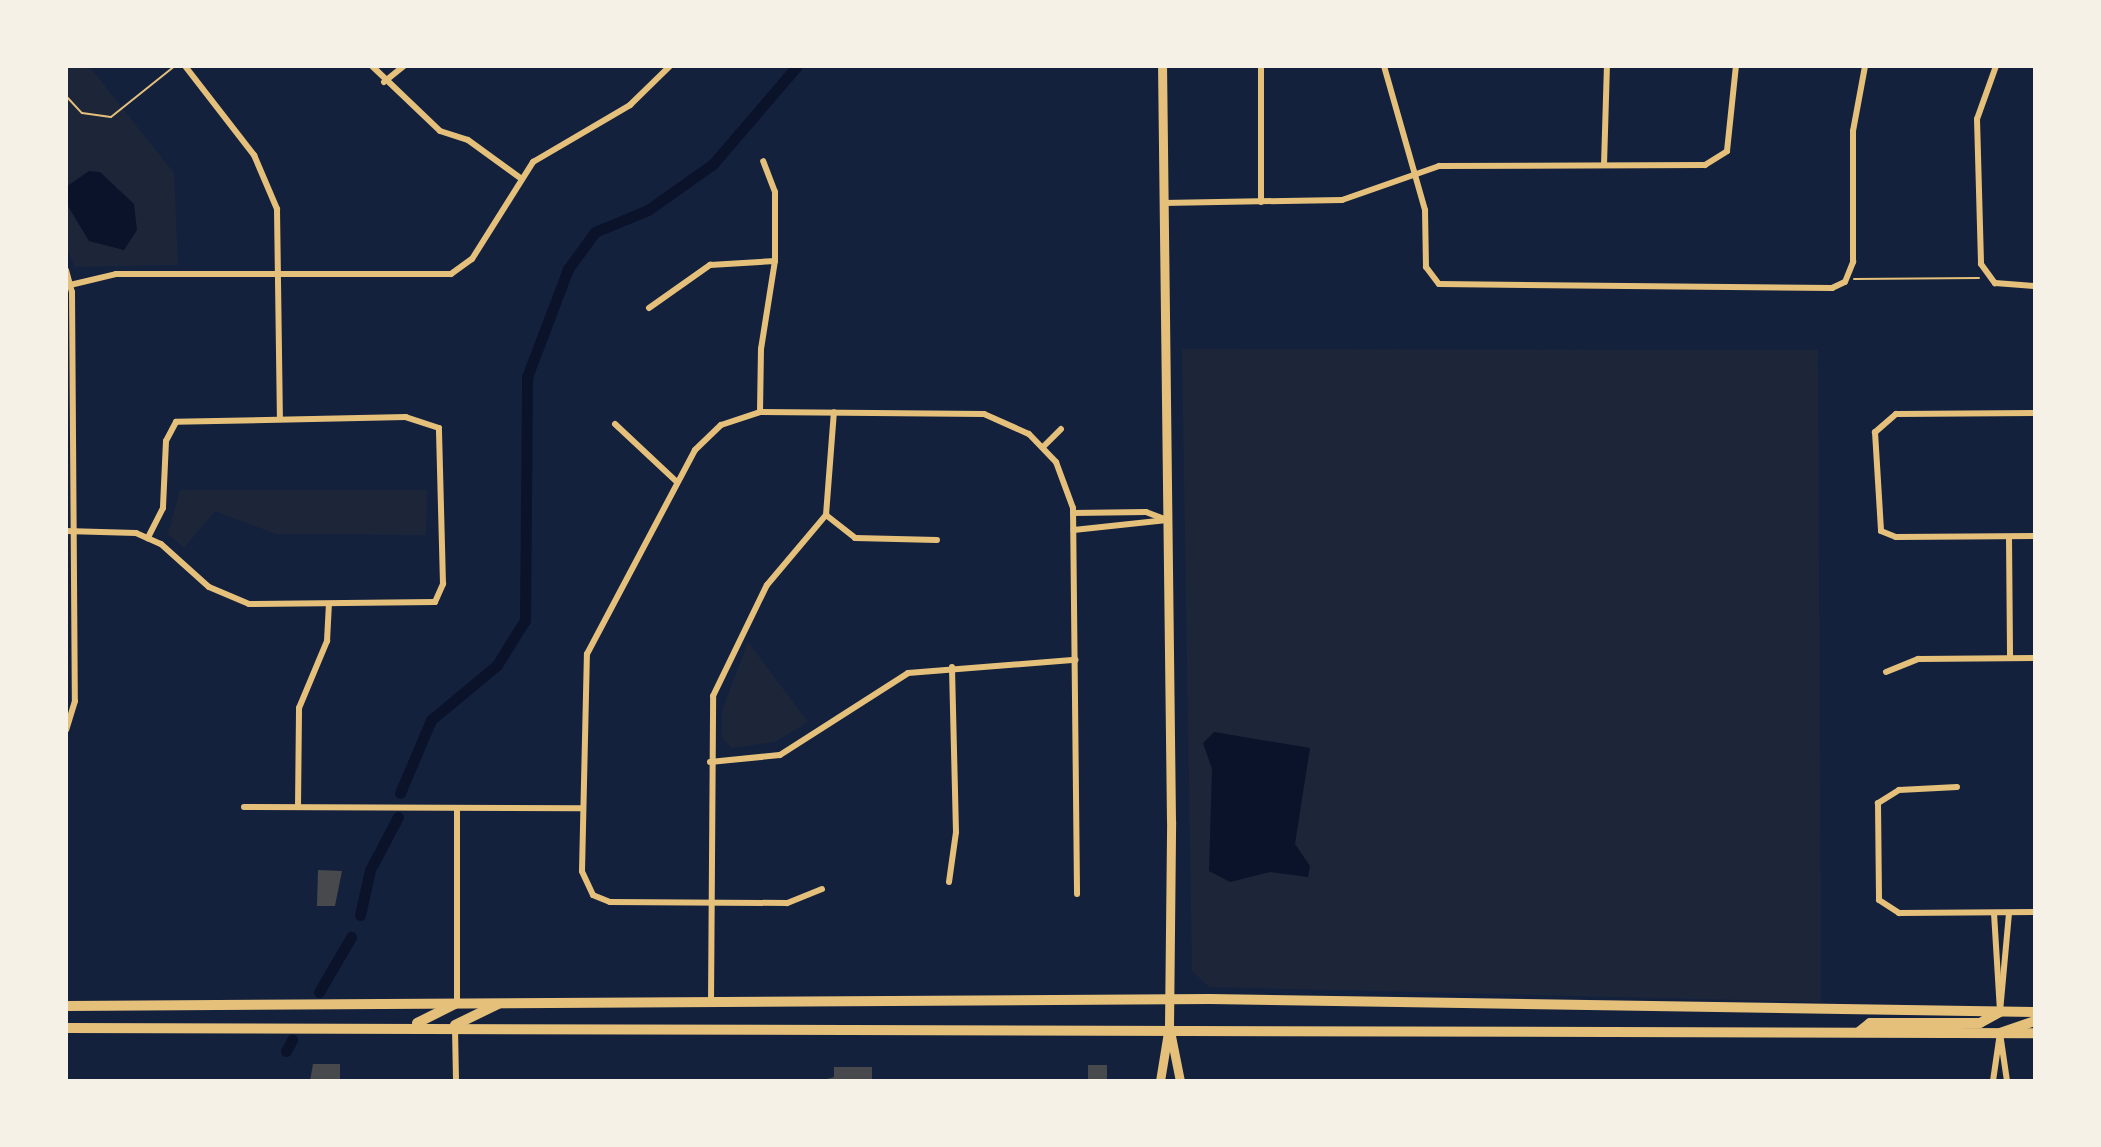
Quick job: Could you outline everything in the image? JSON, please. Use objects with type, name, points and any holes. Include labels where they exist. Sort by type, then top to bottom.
[{"type":"highway","points":[[66,1006],[1169,1000],[2035,1012]]},
{"type":"highway","points":[[416,1025],[457,1003]]},
{"type":"highway","points":[[455,1025],[498,1004]]},
{"type":"highway","points":[[1859,1032],[1870,1023],[1980,1023],[2000,1012]]},
{"type":"highway","points":[[2000,1033],[2035,1021]]},
{"type":"highway","points":[[66,1028],[1169,1026],[2035,1033]]},
{"type":"main road","points":[[1160,1081],[1169,1026],[1162,66]]},
{"type":"main road","points":[[1169,1026],[1180,1081]]},
{"type":"street","points":[[185,66],[268,181],[281,274],[280,418]]},
{"type":"street","points":[[372,66],[384,82],[440,131],[468,140],[519,177]]},
{"type":"street","points":[[384,82],[404,66]]},
{"type":"street","points":[[70,285],[116,274],[451,274],[479,249],[519,177],[555,145],[630,105],[670,66]]},
{"type":"street","points":[[1261,66],[1261,202]]},
{"type":"street","points":[[1384,66],[1412,170],[1432,279],[1459,287],[1832,288],[1845,282],[1853,262],[1853,131],[1865,66]]},
{"type":"street","points":[[1604,165],[1607,66]]},
{"type":"street","points":[[1163,203],[1342,200],[1412,170],[1705,165],[1723,158],[1736,66]]},
{"type":"street","points":[[1996,66],[1981,99],[1975,141],[1988,280],[2035,286]]},
{"type":"street","points":[[760,412],[761,349],[775,261],[775,192],[763,161]]},
{"type":"street","points":[[649,308],[710,265],[775,261]]},
{"type":"street","points":[[66,270],[70,285],[70,531],[75,622],[75,701],[66,730]]},
{"type":"street","points":[[822,889],[787,903],[610,902],[593,895],[582,871],[587,654],[677,482],[710,432],[760,412],[984,414],[1044,446],[1073,513],[1077,894]]},
{"type":"street","points":[[711,1003],[709,903],[713,696],[726,660],[767,585],[826,515],[834,412]]},
{"type":"street","points":[[2035,413],[1883,418],[1875,432],[1875,490],[1881,531],[1896,537],[2035,536]]},
{"type":"street","points":[[70,531],[148,538],[232,599],[329,604],[435,602],[443,584],[442,440],[433,421],[192,419],[169,429],[167,489],[148,538]]},
{"type":"street","points":[[615,424],[677,482]]},
{"type":"street","points":[[1044,446],[1061,429]]},
{"type":"street","points":[[1073,513],[1146,512],[1167,520]]},
{"type":"street","points":[[826,515],[855,538],[937,540]]},
{"type":"street","points":[[1074,530],[1167,520]]},
{"type":"street","points":[[2009,537],[2010,658]]},
{"type":"street","points":[[298,807],[296,732],[311,678],[327,641],[329,604]]},
{"type":"street","points":[[1886,672],[1918,659],[2035,658]]},
{"type":"street","points":[[710,762],[780,755],[885,683],[952,667],[1075,660]]},
{"type":"street","points":[[949,882],[956,832],[952,667]]},
{"type":"street","points":[[1957,787],[1899,790],[1878,803],[1879,900],[1887,910],[2035,912]]},
{"type":"street","points":[[244,807],[582,808]]},
{"type":"street","points":[[457,808],[457,1003]]},
{"type":"street","points":[[1994,913],[2000,1012]]},
{"type":"street","points":[[2000,1012],[2009,913]]},
{"type":"street","points":[[455,1025],[456,1081]]},
{"type":"street","points":[[1993,1081],[2000,1033]]},
{"type":"street","points":[[2000,1033],[2007,1081]]},
{"type":"path","points":[[66,96],[82,113],[111,117],[175,67]]},
{"type":"path","points":[[1845,282],[1868,275],[1988,280]]},
{"type":"shaded area","points":[[66,66],[89,66],[174,173],[178,265],[75,267],[66,247]]},
{"type":"shaded area","points":[[89,171],[100,172],[134,204],[137,230],[124,250],[89,241],[66,203],[66,187]]},
{"type":"shaded area","points":[[1182,349],[1818,350],[1821,1002],[1209,987],[1192,971]]},
{"type":"shaded area","points":[[180,490],[427,490],[426,535],[276,534],[215,511],[184,548],[168,534]]},
{"type":"shaded area","points":[[748,642],[808,722],[775,742],[732,748],[722,738],[722,711]]},
{"type":"shaded area","points":[[1214,732],[1310,748],[1295,844],[1310,866],[1308,877],[1270,872],[1230,882],[1209,871],[1212,769],[1203,743]]},
{"type":"building","points":[[318,870],[342,871],[335,906],[317,906]]},
{"type":"building","points":[[313,1064],[340,1064],[340,1081],[310,1081]]},
{"type":"building","points":[[1088,1065],[1107,1065],[1107,1081],[1088,1081]]},
{"type":"building","points":[[834,1067],[872,1067],[872,1081],[820,1081],[834,1077]]},
{"type":"waterway","points":[[400,793],[431,720],[497,665],[525,620],[527,377],[568,269],[595,232],[648,210],[713,164],[797,66]]},
{"type":"waterway","points":[[360,915],[370,870],[398,817]]},
{"type":"waterway","points":[[319,992],[351,937]]},
{"type":"waterway","points":[[286,1051],[292,1040]]}]
